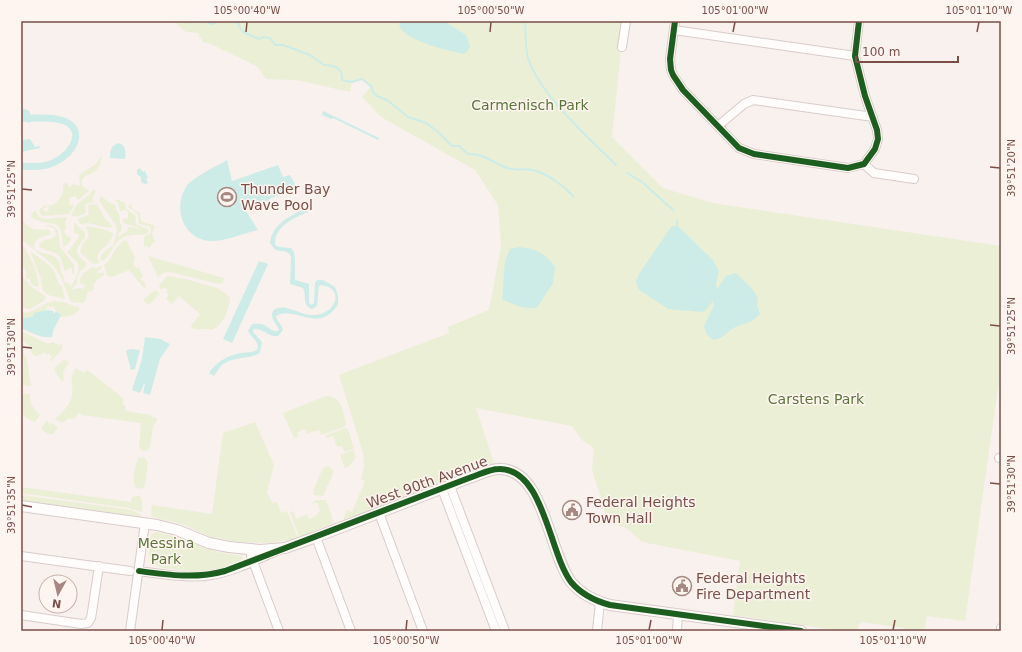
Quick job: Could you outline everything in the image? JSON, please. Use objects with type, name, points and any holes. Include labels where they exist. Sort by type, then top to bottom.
[{"type":"street","points":[[622,47],[626,21]]},
{"type":"street","points":[[855,56],[674,25],[670,59],[673,75],[684,90],[739,148],[754,154],[848,168],[864,164],[877,146],[878,139],[877,130],[855,56],[859,21]]},
{"type":"street","points":[[718,126],[744,104],[753,100],[873,117]]},
{"type":"street","points":[[864,164],[874,173],[914,179]]},
{"type":"street","name":"West 90th Avenue","points":[[139,571],[180,576],[198,576],[226,572],[285,548],[497,469],[513,472],[524,479],[532,489],[566,574],[579,590],[586,595],[610,605],[678,614],[754,628],[801,631]]},
{"type":"street","points":[[446,487],[492,607],[505,631]]},
{"type":"street","name":"West 90th Avenue","points":[[21,506],[166,527],[217,545],[249,550],[285,548]]},
{"type":"street","points":[[379,513],[423,631]]},
{"type":"street","points":[[130,631],[145,523]]},
{"type":"street","points":[[316,537],[351,631]]},
{"type":"street","points":[[249,550],[279,631]]},
{"type":"street","points":[[21,556],[130,570]]},
{"type":"street","points":[[21,615],[81,624],[88,623],[91,618],[99,566]]},
{"type":"street","points":[[597,631],[600,602]]},
{"type":"street","points":[[492,607],[496,631]]},
{"type":"street","points":[[677,631],[678,614]]},
{"type":"green space","name":"Carstens Park","points":[[173,21],[624,21],[612,137],[663,188],[712,203],[1001,246],[1001,367],[965,621],[927,616],[924,631],[904,631],[903,628],[862,622],[859,625],[858,631],[842,631],[733,615],[740,561],[642,542],[626,528],[607,522],[592,470],[594,448],[582,440],[572,426],[476,408],[494,463],[343,520],[347,510],[352,512],[365,481],[361,479],[364,466],[363,453],[339,375],[449,333],[448,327],[489,310],[501,247],[498,205],[475,170],[381,117],[362,97],[371,86],[362,79],[352,82],[350,92],[297,80],[266,79],[258,67],[209,43],[203,42],[198,33],[186,32]]},
{"type":"green space","points":[[102,155],[96,171],[82,180],[82,184],[85,189],[89,190],[88,192],[78,200],[75,196],[70,198],[69,204],[74,206],[69,214],[41,215],[39,211],[43,206],[47,206],[47,208],[45,207],[43,209],[46,212],[49,210],[48,205],[54,204],[60,198],[63,191],[63,185],[66,182],[70,187],[76,184],[77,186],[80,185],[79,175],[96,164]]},
{"type":"green space","points":[[92,190],[96,191],[92,199],[95,202],[87,203],[85,206],[86,213],[75,217],[71,215],[77,204],[90,194]]},
{"type":"green space","points":[[101,196],[115,205],[119,214],[120,223],[122,226],[118,237],[127,231],[129,227],[140,229],[123,223],[123,219],[128,218],[128,213],[126,210],[120,211],[118,203],[115,200],[125,203],[126,209],[136,216],[135,222],[137,225],[149,230],[147,234],[130,235],[120,239],[108,256],[102,261],[100,258],[103,253],[113,245],[117,231],[116,225],[99,201]]},
{"type":"green space","points":[[132,203],[131,207],[140,213],[141,221],[155,226],[152,234],[155,241],[149,248],[147,246],[144,247],[144,237],[151,233],[151,229],[149,226],[139,224],[138,214],[128,207]]},
{"type":"green space","points":[[97,204],[104,217],[113,227],[88,223],[85,223],[84,225],[80,224],[77,219],[88,215],[88,206]]},
{"type":"green space","points":[[36,210],[39,217],[45,219],[67,217],[65,223],[66,230],[65,229],[64,232],[71,238],[69,243],[64,247],[63,246],[61,229],[56,224],[42,222],[32,218],[31,214]]},
{"type":"green space","points":[[21,219],[30,227],[49,230],[51,232],[50,235],[37,240],[34,248],[40,252],[54,256],[57,259],[60,264],[62,275],[63,273],[64,282],[70,284],[70,287],[74,282],[79,267],[76,261],[67,252],[79,236],[77,233],[74,233],[74,221],[77,226],[85,232],[85,238],[77,249],[77,252],[87,263],[77,277],[77,285],[75,285],[72,289],[84,289],[85,285],[80,283],[81,277],[92,267],[96,268],[101,266],[102,268],[97,273],[104,273],[104,275],[93,285],[94,288],[91,292],[88,291],[86,299],[83,303],[71,302],[60,275],[51,263],[21,239]]},
{"type":"green space","points":[[46,226],[53,226],[58,230],[60,247],[74,265],[74,274],[72,273],[72,268],[65,271],[61,259],[57,254],[39,247],[42,241],[53,238],[56,235],[54,228]]},
{"type":"green space","points":[[87,226],[113,233],[110,241],[97,256],[99,263],[93,264],[80,252],[82,245],[89,236],[88,231],[85,228]]},
{"type":"green space","points":[[126,240],[135,257],[133,264],[136,268],[139,267],[143,277],[140,279],[141,281],[143,280],[146,286],[144,288],[129,270],[112,277],[107,276],[104,265],[110,259],[117,247]]},
{"type":"green space","points":[[21,243],[33,264],[39,287],[34,286],[30,282],[31,281],[29,278],[27,279],[25,276],[27,273],[22,265],[21,267]]},
{"type":"green space","points":[[30,251],[53,269],[59,284],[62,287],[65,299],[48,295],[43,291],[41,279]]},
{"type":"green space","points":[[148,256],[224,278],[223,283],[218,284],[170,272],[163,273],[158,277]]},
{"type":"green space","points":[[167,276],[190,280],[219,289],[230,297],[229,306],[223,320],[216,328],[212,330],[192,328],[191,326],[200,314],[179,296],[172,304],[166,299],[169,295],[166,292],[168,290],[164,287],[161,290],[159,286]]},
{"type":"green space","points":[[23,277],[30,286],[45,296],[45,300],[30,309],[23,308],[22,305],[21,281]]},
{"type":"green space","points":[[155,290],[160,293],[149,305],[143,300]]},
{"type":"green space","points":[[54,301],[63,302],[80,308],[71,316],[60,317],[54,307],[48,306],[45,311],[34,313],[32,317],[21,318],[21,312],[29,312]]},
{"type":"green space","points":[[21,331],[48,344],[52,342],[59,345],[62,344],[62,349],[51,362],[50,359],[52,357],[49,353],[47,355],[45,352],[38,356],[34,356],[27,344],[21,340]]},
{"type":"green space","points":[[21,349],[27,359],[31,386],[21,385],[24,362]]},
{"type":"green space","points":[[64,359],[69,362],[63,372],[64,381],[61,381],[54,369]]},
{"type":"green space","points":[[76,368],[84,373],[87,370],[89,371],[119,395],[123,399],[123,404],[126,407],[125,411],[151,415],[151,417],[157,418],[156,423],[153,425],[150,447],[148,450],[142,451],[139,447],[141,423],[82,415],[78,413],[76,418],[68,419],[62,423],[55,419],[70,402],[72,392],[72,375]]},
{"type":"green space","points":[[21,394],[30,394],[32,406],[40,415],[35,422],[26,418],[22,413]]},
{"type":"green space","points":[[326,396],[339,402],[343,410],[346,424],[344,427],[321,435],[319,430],[307,434],[305,429],[297,432],[299,437],[294,438],[283,413]]},
{"type":"green space","points":[[47,420],[50,425],[52,423],[58,428],[53,434],[47,434],[41,428]]},
{"type":"green space","points":[[255,422],[274,465],[267,492],[272,503],[277,502],[281,513],[287,511],[298,538],[269,543],[238,542],[208,536],[185,525],[153,517],[151,515],[152,505],[212,514],[223,433]]},
{"type":"green space","points":[[345,428],[348,429],[354,449],[344,452],[342,446],[337,447],[333,436],[326,438],[325,436]]},
{"type":"green space","points":[[354,450],[354,461],[345,468],[340,455]]},
{"type":"green space","points":[[140,457],[145,458],[148,463],[145,486],[138,489],[135,486],[134,476],[136,464]]},
{"type":"green space","points":[[329,466],[334,471],[323,496],[314,495],[313,491],[323,468]]},
{"type":"green space","points":[[21,487],[131,502],[132,497],[140,496],[142,500],[142,512],[129,508],[21,493]]},
{"type":"green space","points":[[21,495],[132,510],[141,515],[141,517],[21,500]]},
{"type":"green space","points":[[316,500],[326,500],[334,523],[299,537],[290,512],[293,511],[296,519],[307,514],[309,519],[316,516],[321,509],[319,509],[317,502],[313,504]]},
{"type":"green space","name":"Messina Park","points":[[156,532],[176,537],[217,552],[242,556],[243,559],[226,567],[199,571],[160,567],[152,562],[149,552],[151,536]]},
{"type":"water","points":[[399,21],[444,21],[466,35],[470,46],[467,52],[462,54],[428,45],[405,33],[399,25]]},
{"type":"water","points":[[323,111],[379,138],[378,140],[333,118],[331,119],[322,115]]},
{"type":"water","points":[[30,139],[35,147],[40,146],[40,148],[21,152],[21,140]]},
{"type":"water","points":[[118,143],[123,145],[125,149],[125,159],[110,158],[111,149]]},
{"type":"water","name":"Thunder Bay Wave Pool","points":[[227,160],[232,181],[278,165],[283,177],[290,175],[296,186],[246,211],[258,230],[224,240],[203,240],[188,230],[183,222],[180,205],[182,196],[186,187],[193,180]]},
{"type":"water","points":[[140,168],[143,172],[145,171],[148,178],[146,179],[148,183],[145,184],[141,182],[141,177],[137,174],[137,170]]},
{"type":"water","points":[[307,208],[308,212],[291,220],[281,228],[276,238],[275,245],[279,247],[291,248],[294,252],[295,280],[309,284],[309,303],[311,305],[314,303],[315,283],[317,280],[323,280],[335,287],[338,305],[327,316],[320,318],[313,319],[293,314],[276,316],[283,330],[278,336],[272,336],[260,330],[254,329],[253,332],[262,342],[260,352],[254,356],[226,362],[214,376],[209,373],[215,366],[227,357],[257,350],[257,342],[248,331],[252,324],[262,324],[278,331],[279,329],[272,318],[274,310],[282,307],[309,315],[314,315],[327,311],[335,302],[334,291],[329,287],[321,285],[319,286],[317,306],[312,309],[309,308],[306,303],[303,288],[290,284],[290,254],[275,250],[270,243],[274,230],[278,225],[289,217]]},
{"type":"water","points":[[677,225],[713,260],[719,271],[716,284],[717,289],[726,276],[736,273],[753,290],[758,298],[757,305],[760,314],[756,318],[732,329],[722,337],[714,340],[707,335],[704,326],[714,305],[713,301],[705,311],[701,312],[668,309],[638,289],[636,281],[639,274],[671,227]]},
{"type":"water","points":[[520,247],[540,252],[555,267],[553,283],[537,308],[527,308],[511,304],[502,299],[505,261],[510,249]]},
{"type":"water","points":[[259,261],[268,264],[232,343],[223,339]]},
{"type":"water","points":[[47,310],[53,311],[54,314],[56,311],[61,315],[53,331],[52,337],[40,336],[21,328],[21,318],[32,317],[34,313]]},
{"type":"water","points":[[145,337],[160,339],[170,344],[160,359],[150,395],[143,393],[145,384],[140,393],[132,390],[142,359]]},
{"type":"water","points":[[130,349],[140,350],[135,369],[131,370],[126,351]]},
{"type":"waterway","points":[[207,21],[208,23],[212,24],[219,21]]},
{"type":"waterway","points":[[236,21],[243,32],[259,39],[264,37],[270,38],[275,45],[283,45],[310,55],[324,65],[333,66],[339,69],[342,74],[342,80],[352,82],[362,79],[371,86],[373,92],[377,96],[387,100],[408,117],[426,123],[437,131],[452,146],[460,146],[468,154],[479,155],[507,168],[529,169],[543,174],[560,184],[573,196]]},
{"type":"waterway","points":[[525,21],[527,54],[534,72],[554,101],[566,115],[616,165]]},
{"type":"waterway","points":[[21,112],[26,113],[29,119]]},
{"type":"waterway","points":[[21,118],[46,118],[61,120],[69,124],[74,129],[76,135],[72,147],[62,158],[55,162],[43,166],[21,166]]},
{"type":"waterway","points":[[627,173],[642,182],[673,210]]},
{"type":"cycle path","points":[[675,21],[670,59],[673,75],[683,90],[739,148],[754,154],[848,168],[864,164],[875,149],[878,139],[877,130],[865,96],[855,56],[859,21]]},
{"type":"cycle path","points":[[139,571],[193,576],[225,571],[484,472],[499,469],[514,472],[526,482],[536,497],[544,514],[563,569],[571,582],[579,590],[589,596],[610,605],[801,631]]},
{"type":"place","name":"Thunder Bay Wave Pool","points":[[227,197]]},
{"type":"place","name":"Federal Heights Town Hall","points":[[572,510]]},
{"type":"place","name":"Federal Heights Fire Department","points":[[682,586]]},
{"type":"park label","name":"Carmenisch Park","points":[[530,105]]}]
